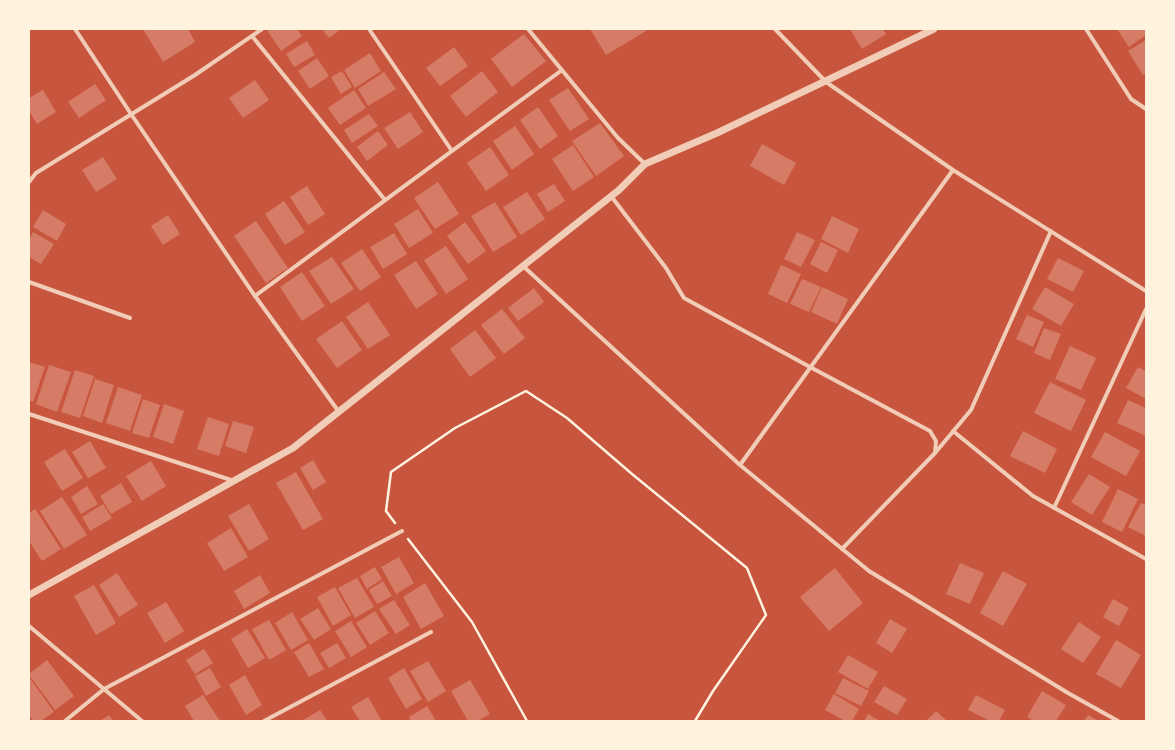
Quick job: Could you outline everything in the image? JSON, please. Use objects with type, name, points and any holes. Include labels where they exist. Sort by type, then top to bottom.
[{"type":"street","points":[[75,29],[255,296],[339,412]]},
{"type":"street","points":[[29,182],[36,173],[195,75],[262,29]]},
{"type":"street","points":[[369,29],[452,151]]},
{"type":"street","points":[[528,29],[618,138],[645,164]]},
{"type":"street","points":[[775,29],[826,82],[953,170],[1146,291]]},
{"type":"street","points":[[29,595],[293,448],[611,196],[645,164],[717,133],[934,29]]},
{"type":"street","points":[[1086,29],[1131,99],[1146,109]]},
{"type":"street","points":[[252,36],[385,200]]},
{"type":"street","points":[[255,296],[562,70]]},
{"type":"street","points":[[740,465],[953,170]]},
{"type":"street","points":[[611,196],[666,268],[684,298],[930,431],[936,441],[935,453]]},
{"type":"street","points":[[842,550],[935,453],[971,410],[1051,231]]},
{"type":"street","points":[[523,266],[740,465],[868,572],[1068,693],[1118,721]]},
{"type":"street","points":[[29,282],[130,318]]},
{"type":"street","points":[[1054,508],[1146,309]]},
{"type":"street","points":[[29,414],[234,481]]},
{"type":"street","points":[[953,431],[1033,496],[1146,559]]},
{"type":"street","points":[[65,721],[104,689],[402,531]]},
{"type":"street","points":[[29,626],[142,721]]},
{"type":"street","points":[[264,721],[431,632]]},
{"type":"path","points":[[527,721],[472,622],[386,510],[391,472],[455,428],[526,392],[567,418],[632,474],[747,568],[766,615],[713,691],[695,721]]},
{"type":"building","points":[[143,29],[188,29],[195,42],[163,62]]},
{"type":"building","points":[[297,29],[302,36],[281,51],[267,30]]},
{"type":"building","points":[[322,29],[341,29],[329,38]]},
{"type":"building","points":[[590,29],[645,29],[646,31],[606,55]]},
{"type":"building","points":[[850,29],[883,29],[886,34],[862,49]]},
{"type":"building","points":[[1117,29],[1146,29],[1146,35],[1129,47]]},
{"type":"building","points":[[524,34],[546,61],[512,87],[491,59]]},
{"type":"building","points":[[1146,40],[1146,73],[1143,75],[1128,51]]},
{"type":"building","points":[[307,41],[315,55],[294,67],[286,54]]},
{"type":"building","points":[[454,47],[468,66],[440,86],[426,68]]},
{"type":"building","points":[[370,53],[381,71],[355,88],[344,70]]},
{"type":"building","points":[[317,58],[329,76],[310,89],[298,71]]},
{"type":"building","points":[[342,71],[352,87],[341,94],[331,77]]},
{"type":"building","points":[[482,71],[498,92],[466,117],[450,96]]},
{"type":"building","points":[[384,72],[396,89],[368,106],[358,89]]},
{"type":"building","points":[[255,80],[269,100],[243,118],[229,98]]},
{"type":"building","points":[[95,84],[106,100],[79,118],[68,102]]},
{"type":"building","points":[[568,88],[589,119],[570,131],[549,100]]},
{"type":"building","points":[[43,90],[56,112],[37,124],[29,111],[29,98]]},
{"type":"building","points":[[354,90],[366,108],[340,125],[328,108]]},
{"type":"building","points":[[538,107],[558,136],[540,149],[520,120]]},
{"type":"building","points":[[410,112],[423,132],[398,149],[384,128]]},
{"type":"building","points":[[369,114],[378,126],[352,143],[344,130]]},
{"type":"building","points":[[600,123],[624,156],[596,176],[572,141]]},
{"type":"building","points":[[515,126],[534,154],[512,170],[493,141]]},
{"type":"building","points":[[378,131],[388,145],[367,161],[357,147]]},
{"type":"building","points":[[762,144],[796,163],[784,185],[750,166]]},
{"type":"building","points":[[573,145],[594,177],[573,191],[552,159]]},
{"type":"building","points":[[490,147],[509,175],[486,191],[467,163]]},
{"type":"building","points":[[103,157],[117,179],[96,192],[82,170]]},
{"type":"building","points":[[438,182],[459,214],[435,229],[414,198]]},
{"type":"building","points":[[554,184],[565,201],[548,212],[537,194]]},
{"type":"building","points":[[307,186],[325,214],[308,225],[290,197]]},
{"type":"building","points":[[527,192],[545,219],[521,235],[503,207]]},
{"type":"building","points":[[284,201],[305,232],[285,245],[265,214]]},
{"type":"building","points":[[495,202],[517,237],[493,252],[471,216]]},
{"type":"building","points":[[418,209],[433,233],[409,248],[394,224]]},
{"type":"building","points":[[43,210],[66,224],[57,241],[33,227]]},
{"type":"building","points":[[168,215],[180,234],[163,245],[151,226]]},
{"type":"building","points":[[832,216],[859,229],[848,253],[821,239]]},
{"type":"building","points":[[256,221],[288,268],[266,283],[234,236]]},
{"type":"building","points":[[465,222],[486,251],[468,264],[447,236]]},
{"type":"building","points":[[33,232],[54,244],[41,264],[29,257],[29,239]]},
{"type":"building","points":[[797,232],[815,240],[801,267],[784,259]]},
{"type":"building","points":[[394,233],[407,254],[383,269],[370,247]]},
{"type":"building","points":[[821,242],[838,250],[827,273],[810,264]]},
{"type":"building","points":[[446,246],[468,279],[446,294],[424,260]]},
{"type":"building","points":[[362,249],[381,277],[360,291],[341,263]]},
{"type":"building","points":[[332,257],[354,289],[331,304],[309,271]]},
{"type":"building","points":[[1058,258],[1084,271],[1073,292],[1047,279]]},
{"type":"building","points":[[416,261],[438,294],[416,309],[394,275]]},
{"type":"building","points":[[781,265],[801,274],[787,303],[768,294]]},
{"type":"building","points":[[302,272],[325,306],[302,321],[280,287]]},
{"type":"building","points":[[802,279],[821,287],[809,312],[790,304]]},
{"type":"building","points":[[822,287],[848,299],[837,324],[811,312]]},
{"type":"building","points":[[1045,287],[1074,304],[1061,326],[1032,309]]},
{"type":"building","points":[[534,288],[544,302],[518,321],[508,308]]},
{"type":"building","points":[[368,302],[390,335],[368,349],[346,317]]},
{"type":"building","points":[[502,309],[525,338],[504,354],[481,325]]},
{"type":"building","points":[[1027,315],[1044,322],[1033,347],[1016,339]]},
{"type":"building","points":[[342,321],[362,350],[337,368],[316,339]]},
{"type":"building","points":[[1044,328],[1061,334],[1050,360],[1034,353]]},
{"type":"building","points":[[475,330],[496,358],[470,377],[450,349]]},
{"type":"building","points":[[1070,346],[1096,358],[1081,390],[1055,379]]},
{"type":"building","points":[[29,362],[45,367],[33,402],[29,400]]},
{"type":"building","points":[[49,365],[71,372],[57,412],[36,404]]},
{"type":"building","points":[[1138,367],[1146,371],[1146,399],[1126,388]]},
{"type":"building","points":[[75,370],[94,376],[80,418],[61,412]]},
{"type":"building","points":[[95,379],[114,385],[102,423],[83,416]]},
{"type":"building","points":[[1050,382],[1086,400],[1071,431],[1034,413]]},
{"type":"building","points":[[118,387],[142,395],[130,431],[106,423]]},
{"type":"building","points":[[143,399],[160,405],[149,438],[132,433]]},
{"type":"building","points":[[1128,400],[1146,408],[1146,436],[1117,423]]},
{"type":"building","points":[[164,404],[184,411],[173,444],[153,437]]},
{"type":"building","points":[[208,417],[229,424],[219,456],[197,449]]},
{"type":"building","points":[[233,421],[254,427],[246,453],[225,446]]},
{"type":"building","points":[[1023,431],[1057,449],[1045,473],[1010,456]]},
{"type":"building","points":[[1105,432],[1140,451],[1126,476],[1091,457]]},
{"type":"building","points":[[90,441],[106,468],[88,478],[72,452]]},
{"type":"building","points":[[65,449],[83,478],[62,491],[44,462]]},
{"type":"building","points":[[313,460],[326,482],[313,490],[300,468]]},
{"type":"building","points":[[151,461],[166,486],[142,501],[126,476]]},
{"type":"building","points":[[296,472],[323,519],[303,530],[276,483]]},
{"type":"building","points":[[1089,474],[1110,487],[1092,515],[1071,502]]},
{"type":"building","points":[[121,483],[132,502],[111,514],[100,496]]},
{"type":"building","points":[[87,486],[98,504],[81,514],[71,497]]},
{"type":"building","points":[[1118,489],[1138,499],[1122,532],[1102,522]]},
{"type":"building","points":[[62,497],[87,535],[64,549],[40,511]]},
{"type":"building","points":[[1141,503],[1146,505],[1146,536],[1128,527]]},
{"type":"building","points":[[103,504],[112,518],[90,531],[82,517]]},
{"type":"building","points":[[249,504],[269,539],[249,551],[228,516]]},
{"type":"building","points":[[35,509],[61,549],[42,561],[29,541],[29,513]]},
{"type":"building","points":[[231,528],[248,557],[224,571],[207,543]]},
{"type":"building","points":[[399,557],[414,583],[396,594],[381,567]]},
{"type":"building","points":[[960,563],[984,573],[970,604],[946,594]]},
{"type":"building","points":[[375,567],[382,579],[367,589],[360,576]]},
{"type":"building","points":[[835,568],[863,603],[829,631],[800,597]]},
{"type":"building","points":[[1003,571],[1027,584],[1003,626],[980,613]]},
{"type":"building","points":[[117,573],[138,605],[119,617],[99,585]]},
{"type":"building","points":[[260,575],[270,593],[244,609],[234,591]]},
{"type":"building","points":[[357,578],[374,607],[355,618],[338,588]]},
{"type":"building","points":[[383,581],[392,596],[377,604],[369,590]]},
{"type":"building","points":[[425,583],[444,616],[421,629],[403,597]]},
{"type":"building","points":[[94,585],[116,623],[96,635],[74,596]]},
{"type":"building","points":[[335,587],[351,615],[333,626],[317,597]]},
{"type":"building","points":[[1113,599],[1129,608],[1119,626],[1103,617]]},
{"type":"building","points":[[394,600],[410,625],[396,634],[379,609]]},
{"type":"building","points":[[166,602],[184,631],[165,643],[147,613]]},
{"type":"building","points":[[318,608],[331,629],[314,640],[300,619]]},
{"type":"building","points":[[375,611],[389,633],[370,645],[356,623]]},
{"type":"building","points":[[292,612],[308,640],[291,650],[275,623]]},
{"type":"building","points":[[890,619],[907,629],[892,653],[876,643]]},
{"type":"building","points":[[269,620],[286,650],[269,660],[252,629]]},
{"type":"building","points":[[351,621],[367,647],[351,657],[335,631]]},
{"type":"building","points":[[1079,622],[1101,637],[1083,663],[1061,649]]},
{"type":"building","points":[[247,629],[265,658],[248,668],[231,639]]},
{"type":"building","points":[[1116,640],[1141,655],[1121,688],[1096,674]]},
{"type":"building","points":[[309,643],[324,669],[309,677],[294,652]]},
{"type":"building","points":[[337,643],[346,658],[329,668],[320,653]]},
{"type":"building","points":[[204,649],[213,663],[195,674],[186,660]]},
{"type":"building","points":[[848,655],[878,672],[868,689],[838,672]]},
{"type":"building","points":[[47,660],[74,696],[55,710],[29,675]]},
{"type":"building","points":[[428,661],[446,691],[428,702],[410,671]]},
{"type":"building","points":[[210,668],[221,687],[206,696],[195,676]]},
{"type":"building","points":[[404,668],[422,699],[406,709],[388,678]]},
{"type":"building","points":[[245,675],[262,705],[246,715],[229,685]]},
{"type":"building","points":[[29,677],[54,712],[41,721],[33,721],[29,715]]},
{"type":"building","points":[[843,678],[869,691],[861,706],[835,693]]},
{"type":"building","points":[[470,680],[490,714],[478,721],[468,721],[451,691]]},
{"type":"building","points":[[884,686],[907,699],[897,715],[874,702]]},
{"type":"building","points":[[1042,691],[1066,705],[1056,721],[1034,721],[1027,717]]},
{"type":"building","points":[[834,694],[859,709],[852,721],[845,721],[825,710]]},
{"type":"building","points":[[203,695],[220,721],[194,721],[185,706]]},
{"type":"building","points":[[976,695],[1005,710],[999,721],[990,721],[968,710]]},
{"type":"building","points":[[368,697],[382,721],[360,721],[351,707]]},
{"type":"building","points":[[427,706],[436,721],[411,721],[409,717]]},
{"type":"building","points":[[320,710],[327,721],[303,721],[303,720]]},
{"type":"building","points":[[936,711],[947,721],[926,721]]},
{"type":"building","points":[[868,714],[880,721],[864,721]]},
{"type":"building","points":[[109,715],[113,721],[100,721]]},
{"type":"building","points":[[1088,715],[1099,721],[1084,721]]}]
